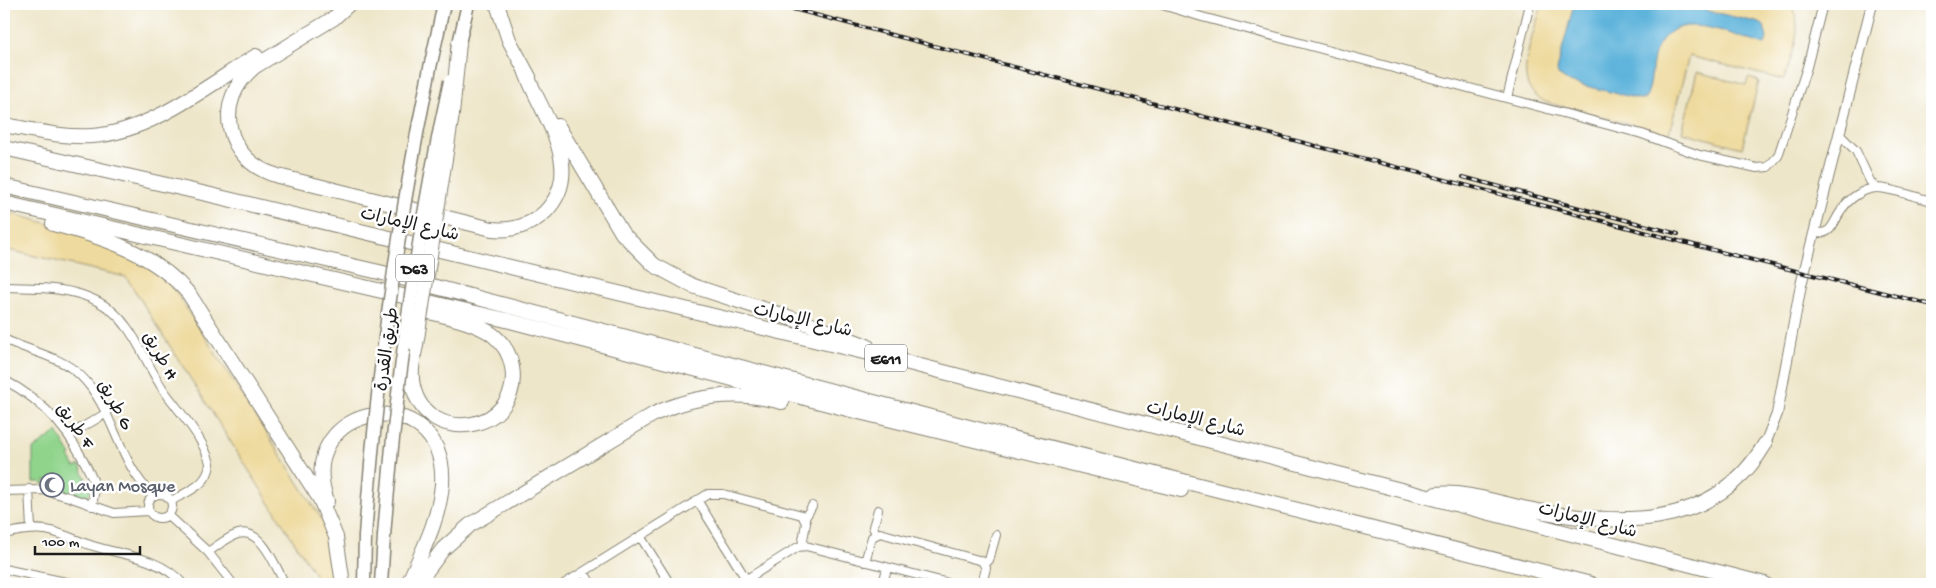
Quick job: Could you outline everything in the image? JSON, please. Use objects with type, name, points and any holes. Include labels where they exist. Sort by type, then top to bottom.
[{"type":"highway","points":[[4,125],[78,136],[107,134],[134,127],[160,115],[342,4]]},
{"type":"highway","points":[[349,4],[334,18],[246,73],[235,90],[229,114],[233,139],[243,156],[259,169],[278,176],[492,229],[508,230],[523,226],[537,218],[553,202],[559,189],[563,167],[559,146],[534,94],[525,70]]},
{"type":"highway","points":[[497,4],[508,40],[616,224],[633,246],[654,265],[693,286],[815,326],[905,362]]},
{"type":"highway","points":[[252,260],[279,273],[376,296],[486,330],[502,344],[511,363],[512,383],[505,403],[490,417],[471,425],[457,426],[437,419],[422,406],[413,387],[412,373],[416,345],[452,114],[459,43]]},
{"type":"highway","name":"شارع الإمارات","points":[[4,148],[211,195],[905,362],[1765,584]]},
{"type":"highway","points":[[4,186],[380,272],[978,429],[1591,584]]},
{"type":"highway","points":[[4,203],[506,320],[846,409],[1129,478],[1351,531],[1435,545]]},
{"type":"highway","points":[[4,212],[83,232],[119,245],[155,263],[182,286],[196,303],[320,499],[334,532],[342,584]]},
{"type":"highway","points":[[417,584],[443,549],[480,518],[654,414],[676,404],[712,396],[761,397],[1027,462],[1129,478]]},
{"type":"highway","points":[[348,584],[340,531],[324,493],[321,479],[323,457],[329,444],[343,427],[364,416],[387,414],[402,417],[428,435],[436,449],[441,464],[442,484],[437,512],[408,584]]},
{"type":"highway","points":[[1424,496],[1453,494],[1586,519],[1655,517],[1687,510],[1716,497],[1744,473],[1765,444]]},
{"type":"main road","name":"طريق القدرة","points":[[364,584],[365,536],[379,376],[412,167],[444,4]]},
{"type":"main road","name":"طريق القدرة","points":[[381,584],[396,405],[415,270],[434,161],[468,4]]},
{"type":"street","points":[[1159,4],[1642,134],[1699,155],[1764,168],[1771,165],[1778,156],[1807,67],[1823,4]]},
{"type":"street","points":[[1194,4],[1204,4]]},
{"type":"street","points":[[1507,98],[1530,4]]},
{"type":"street","points":[[1765,444],[1778,409],[1795,311],[1872,4]]},
{"type":"street","points":[[1839,134],[1856,151],[1870,181],[1876,188]]},
{"type":"street","points":[[1814,232],[1822,233],[1830,230],[1848,202],[1858,195],[1876,188],[1932,201]]},
{"type":"street","name":"طريق H","points":[[4,287],[52,288],[96,299],[113,310],[126,326],[153,375],[189,424],[210,463],[210,470],[203,482],[171,501]]},
{"type":"street","name":"طريق G","points":[[4,339],[58,361],[74,370],[88,383],[140,481],[153,495]]},
{"type":"street","name":"طريق F","points":[[4,380],[32,396],[47,409],[69,435],[93,480],[95,488],[92,506]]},
{"type":"street","points":[[69,435],[106,414]]},
{"type":"street","points":[[4,491],[29,489],[56,493],[92,506],[124,514],[148,511],[160,518],[168,515],[172,506],[171,501],[163,494],[153,495],[148,502],[148,511]]},
{"type":"street","points":[[29,489],[31,529]]},
{"type":"street","points":[[564,584],[708,494],[723,494],[790,511],[805,518]]},
{"type":"street","points":[[697,500],[742,583],[802,546],[952,584]]},
{"type":"street","points":[[802,546],[805,518],[812,506]]},
{"type":"street","points":[[876,534],[873,527],[878,510]]},
{"type":"street","points":[[168,515],[208,552],[233,584]]},
{"type":"street","points":[[4,534],[31,529],[58,532],[91,545],[141,558],[170,572],[183,584]]},
{"type":"street","points":[[865,562],[872,537],[880,533],[978,559],[985,564],[986,568],[982,584]]},
{"type":"street","points":[[208,552],[239,534],[250,534],[259,539],[285,584]]},
{"type":"street","points":[[985,564],[990,560],[996,535]]},
{"type":"street","points":[[640,536],[670,584]]},
{"type":"street","points":[[883,584],[887,568]]},
{"type":"street","points":[[4,569],[75,584]]},
{"type":"street","points":[[584,572],[592,584]]},
{"type":"green space","points":[[57,432],[71,455],[69,456],[75,467],[80,465],[91,491],[87,498],[83,499],[59,489],[60,483],[45,480],[44,486],[40,482],[33,482],[33,449]]},
{"type":"sand","points":[[1542,4],[1789,4],[1797,21],[1796,41],[1784,80],[1689,56],[1669,134],[1545,102],[1534,94],[1527,82],[1526,64],[1530,43]]},
{"type":"sand","points":[[1697,72],[1746,85],[1748,78],[1759,81],[1742,148],[1682,132]]},
{"type":"sand","points":[[4,211],[111,242],[169,281],[321,518],[329,534],[338,584],[321,584],[126,277],[4,249]]},
{"type":"water","points":[[1574,4],[1679,4],[1760,23],[1764,26],[1767,38],[1765,44],[1762,44],[1701,27],[1687,26],[1674,30],[1663,39],[1655,54],[1648,94],[1645,99],[1639,99],[1569,82],[1558,75],[1557,70]]},
{"type":"railway","points":[[774,4],[1717,251],[1932,305]]},
{"type":"railway","points":[[1463,177],[1678,234]]},
{"type":"place","name":"Layan Mosque","points":[[52,485]]}]
